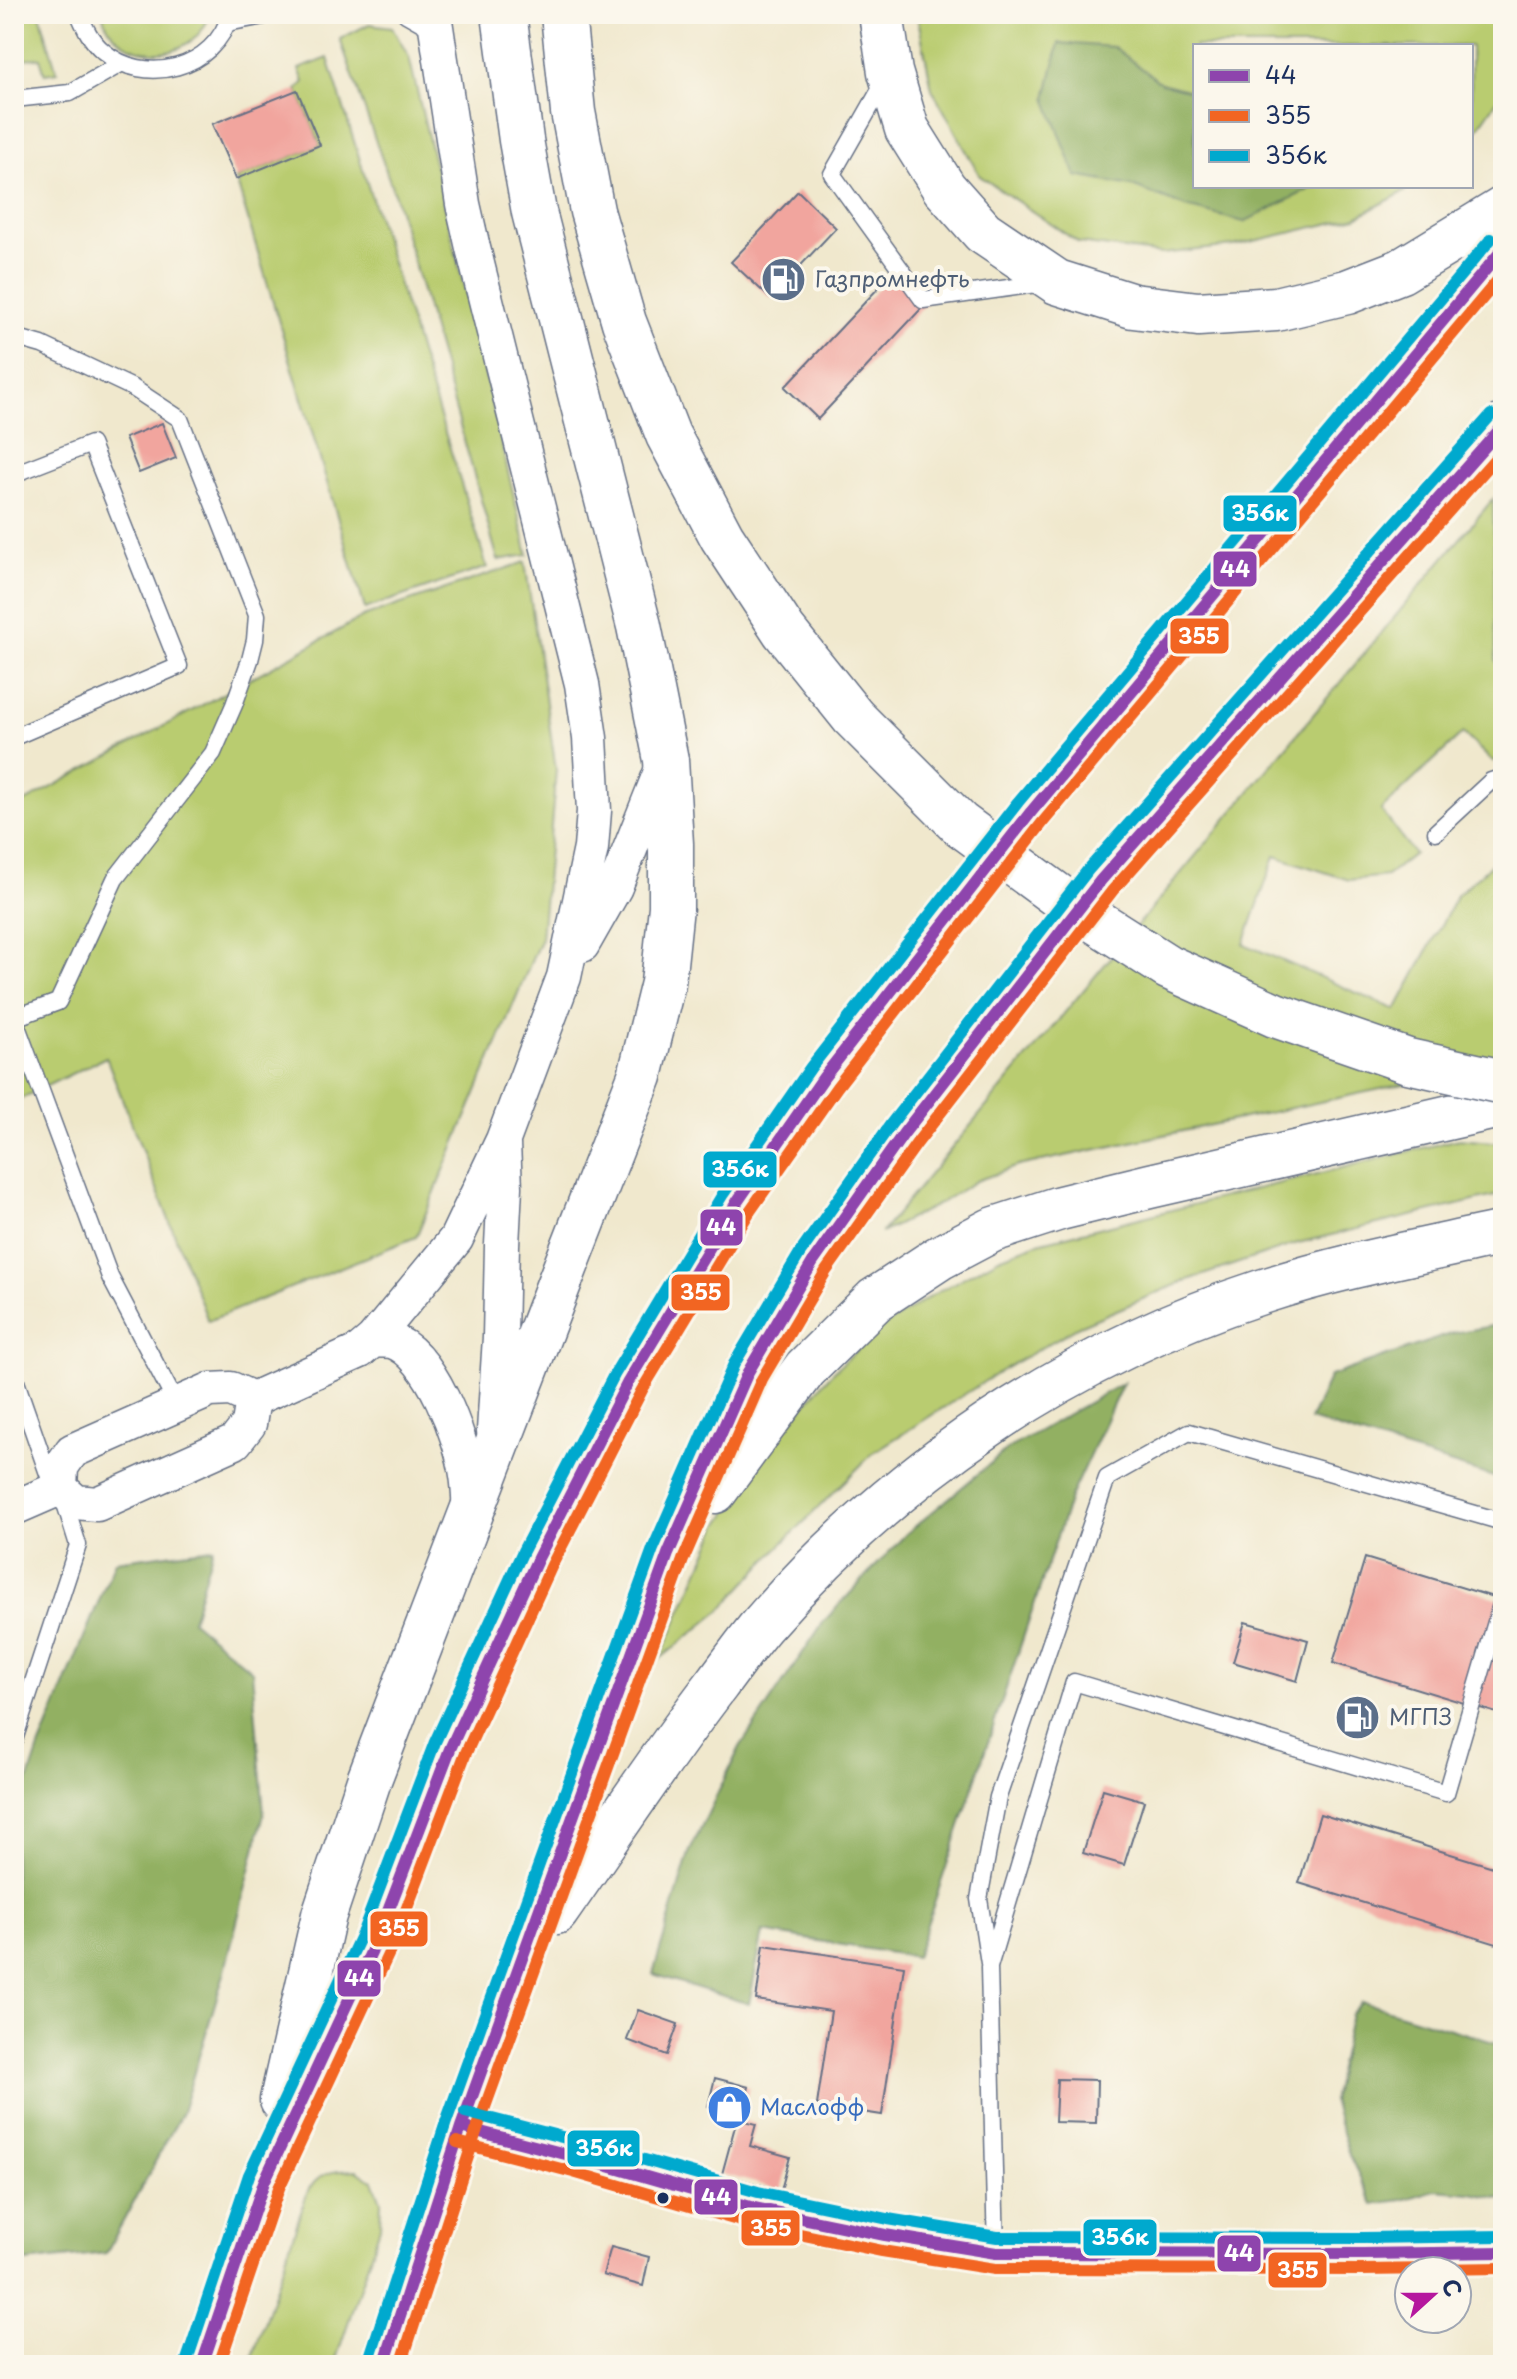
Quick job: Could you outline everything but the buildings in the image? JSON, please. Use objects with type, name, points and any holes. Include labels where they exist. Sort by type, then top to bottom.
[{"type":"main road","points":[[202,2365],[264,2182],[324,1915],[370,1777],[640,1076],[663,983],[671,907],[666,760],[639,626],[534,212],[504,14]]},
{"type":"main road","points":[[563,14],[573,112],[592,211],[624,322],[668,435],[722,537],[776,619],[853,717],[960,824],[1069,904],[1168,967],[1275,1015],[1408,1061],[1503,1082]]},
{"type":"main road","points":[[881,14],[890,72],[907,129],[944,188],[983,232],[1057,282],[1133,306],[1198,314],[1276,309],[1347,292],[1401,271],[1503,209]]},
{"type":"main road","points":[[264,2182],[379,1935],[450,1749],[538,1558],[628,1382],[737,1202],[824,1077],[1031,812],[1503,249]]},
{"type":"main road","points":[[384,2365],[461,2127],[668,1554],[748,1372],[813,1262],[904,1133],[1101,880],[1503,426]]},
{"type":"main road","points":[[668,1554],[805,1369],[875,1300],[939,1258],[992,1230],[1060,1208],[1503,1105]]},
{"type":"main road","points":[[520,1964],[680,1731],[760,1627],[833,1550],[908,1483],[974,1433],[1109,1353],[1198,1315],[1289,1284],[1503,1233]]},
{"type":"main road","points":[[461,2127],[767,2211],[996,2253],[1503,2252]]},
{"type":"street","points":[[873,14],[890,72]]},
{"type":"street","points":[[57,1489],[61,1467],[72,1451],[210,1390],[231,1389],[253,1399],[360,1351],[373,1340],[456,1239],[503,1140],[564,977],[591,848],[594,811],[590,738],[584,698],[463,204],[435,23]]},
{"type":"street","points":[[564,977],[615,887],[666,760]]},
{"type":"street","points":[[492,1458],[500,1337],[505,1187],[503,1140]]},
{"type":"street","points":[[373,1340],[393,1341],[414,1354],[437,1387],[455,1428],[467,1473],[471,1514]]},
{"type":"street","points":[[57,1489],[76,1502],[97,1504],[235,1442],[249,1424],[253,1399]]},
{"type":"street","points":[[14,1508],[57,1489]]},
{"type":"lane","points":[[79,14],[87,32],[102,51],[142,70],[163,70],[183,65],[201,55],[217,41],[229,18],[274,14]]},
{"type":"lane","points":[[406,14],[435,23]]},
{"type":"lane","points":[[14,99],[70,93],[122,63]]},
{"type":"lane","points":[[890,72],[832,174],[923,300],[1057,282]]},
{"type":"lane","points":[[14,337],[42,345],[133,388],[180,419],[257,615],[250,660],[213,753],[115,879],[58,1002],[14,1018],[110,1277],[177,1405]]},
{"type":"lane","points":[[14,474],[91,444],[179,666],[14,737]]},
{"type":"lane","points":[[1436,832],[1491,781],[1503,777]]},
{"type":"lane","points":[[14,1376],[78,1545],[14,1740]]},
{"type":"lane","points":[[996,2253],[989,1967],[979,1899],[998,1797],[1107,1478],[1189,1432],[1503,1522]]},
{"type":"lane","points":[[989,1967],[1074,1682],[1446,1793],[1503,1598]]},
{"type":"green space","points":[[14,14],[40,14],[57,72],[45,74],[40,58],[14,59]]},
{"type":"green space","points":[[102,14],[210,14],[201,31],[188,43],[173,50],[156,52],[139,50],[123,43],[110,31]]},
{"type":"green space","points":[[917,14],[1503,14],[1503,92],[1473,135],[1473,44],[1193,44],[1193,188],[1411,188],[1357,217],[1233,246],[1162,254],[1079,243],[980,176],[932,89]]},
{"type":"green space","points":[[369,24],[392,27],[409,57],[528,555],[498,560],[396,199],[340,39]]},
{"type":"green space","points":[[1059,43],[1114,47],[1161,83],[1193,91],[1193,188],[1312,188],[1244,222],[1186,207],[1132,186],[1076,176],[1046,98]]},
{"type":"green space","points":[[328,58],[487,567],[365,609],[236,179],[320,145],[297,90],[304,82],[299,69]]},
{"type":"green space","points":[[1493,499],[1496,660],[1503,679],[1503,757],[1493,762],[1463,733],[1381,810],[1414,854],[1386,876],[1349,880],[1275,856],[1244,944],[1396,1010],[1457,895],[1503,854],[1503,1063],[1018,1166],[976,1181],[939,1204],[881,1233]]},
{"type":"green space","points":[[525,562],[556,770],[541,938],[416,1237],[208,1321],[106,1057],[14,1102],[14,808],[363,617]]},
{"type":"green space","points":[[1459,1139],[1503,1143],[1503,1194],[1298,1243],[1185,1281],[1079,1326],[1001,1371],[874,1452],[721,1610],[660,1659],[719,1525],[780,1434],[830,1375],[878,1330],[999,1258],[1038,1243]]},
{"type":"green space","points":[[1503,1324],[1503,1480],[1310,1420],[1330,1376],[1453,1333]]},
{"type":"green space","points":[[1123,1383],[1071,1495],[916,1957],[763,1932],[749,2004],[653,1974],[689,1853],[740,1747],[824,1621],[906,1534],[1009,1448]]},
{"type":"green space","points":[[213,1548],[192,1621],[252,1671],[264,1814],[224,1974],[182,2112],[106,2253],[17,2263],[14,2365],[14,1824],[39,1748],[115,1561]]},
{"type":"green space","points":[[1362,2002],[1503,2045],[1503,2199],[1435,2190],[1402,2200],[1373,2204],[1349,2155],[1332,2101],[1351,2014]]},
{"type":"green space","points":[[357,2170],[373,2181],[381,2201],[380,2227],[334,2365],[250,2365],[309,2188],[330,2173]]},
{"type":"transit line","name":"356к","points":[[187,2360],[249,2175],[364,1929],[435,1742],[523,1551],[614,1375],[723,1194],[811,1067],[1018,802],[1491,239]]},
{"type":"transit line","name":"44","points":[[202,2365],[264,2182],[379,1935],[450,1749],[538,1558],[628,1382],[737,1202],[824,1077],[1031,812],[1503,249]]},
{"type":"transit line","name":"355","points":[[219,2365],[279,2188],[394,1942],[465,1755],[552,1565],[642,1390],[750,1211],[837,1087],[1043,822],[1503,274]]},
{"type":"transit line","name":"356к","points":[[369,2360],[446,2122],[653,1549],[734,1364],[800,1253],[891,1124],[1088,870],[1491,415]]},
{"type":"transit line","name":"44","points":[[384,2365],[461,2127],[668,1554],[748,1372],[813,1262],[904,1133],[1101,880],[1503,426]]},
{"type":"transit line","name":"355","points":[[401,2365],[476,2132],[683,1560],[762,1379],[826,1271],[917,1143],[1113,890],[1503,450]]},
{"type":"transit line","name":"356к","points":[[465,2112],[758,2192],[888,2219],[997,2237],[1503,2236]]},
{"type":"transit line","name":"44","points":[[461,2127],[754,2208],[885,2235],[996,2253],[1503,2252]]},
{"type":"transit line","name":"355","points":[[457,2142],[751,2224],[882,2251],[995,2269],[1503,2268]]},
{"type":"place","name":"Газпромнефть","points":[[784,279]]},
{"type":"place","name":"МГПЗ","points":[[1358,1717]]},
{"type":"place","name":"Маслофф","points":[[729,2107]]}]
